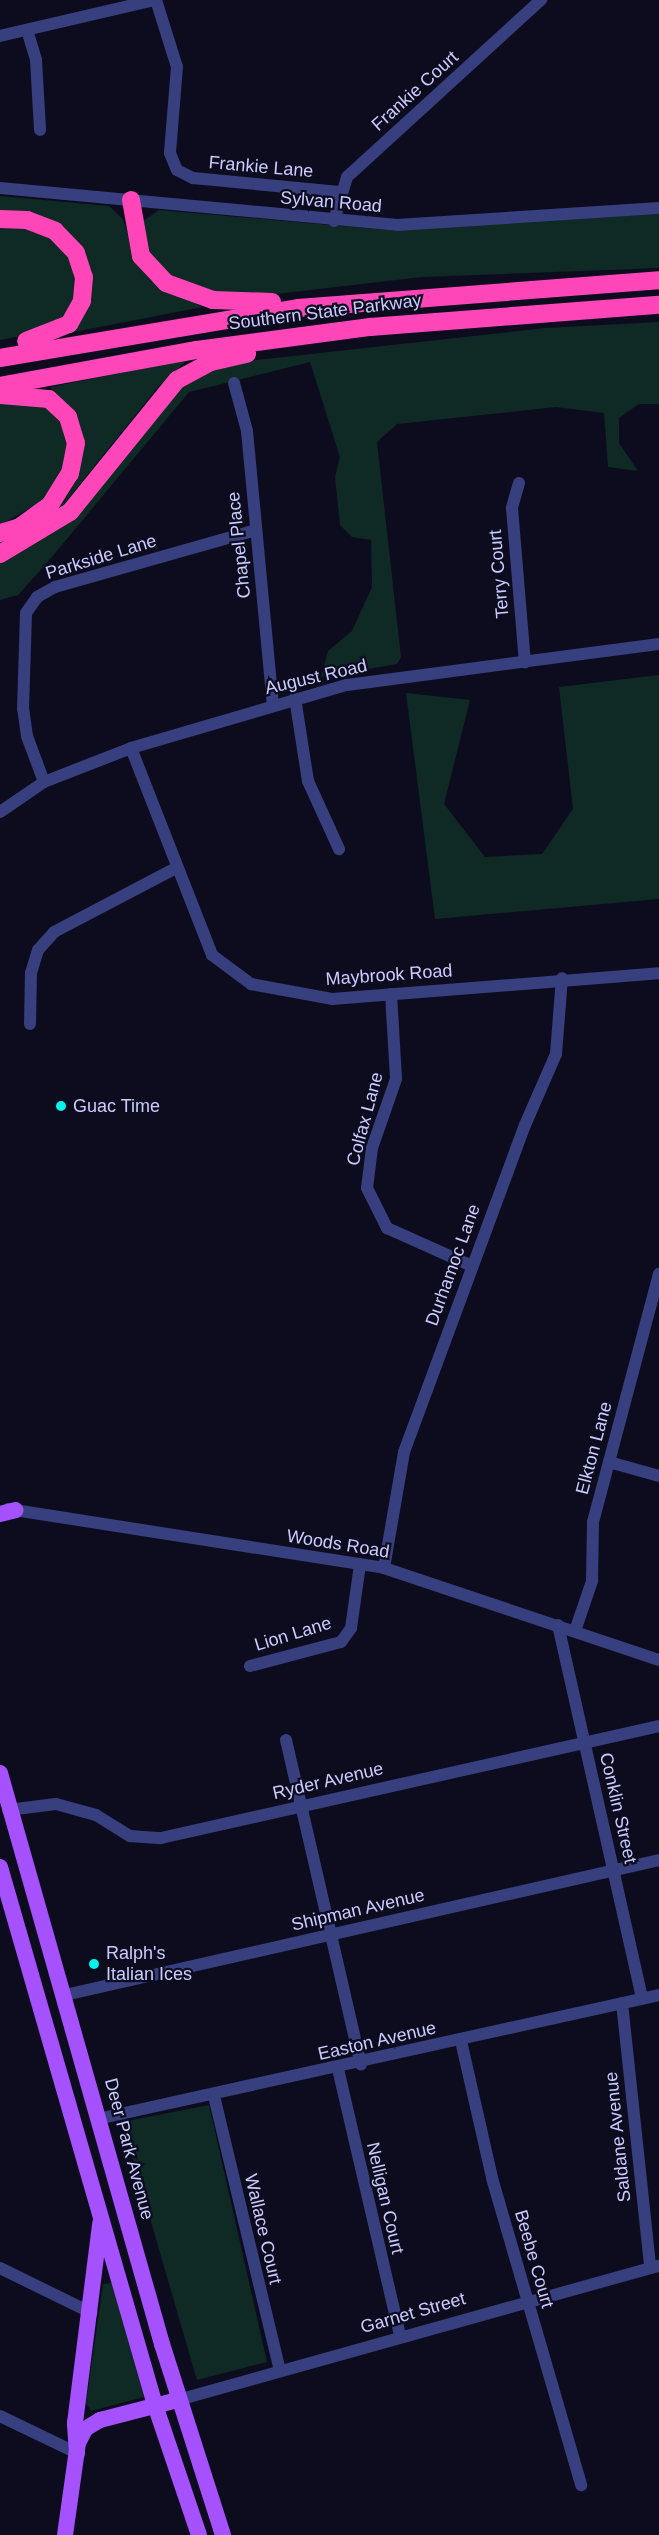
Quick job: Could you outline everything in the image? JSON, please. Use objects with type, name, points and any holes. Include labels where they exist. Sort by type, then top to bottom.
[{"type":"highway","points":[[131,200],[141,256],[175,289],[226,302],[340,304]]},
{"type":"highway","points":[[0,219],[27,219],[55,231],[76,253],[85,284],[80,308],[62,329],[0,352]]},
{"type":"highway","name":"Southern State Parkway","points":[[0,358],[175,326],[340,304],[659,280]]},
{"type":"highway","name":"Southern State Parkway","points":[[0,386],[324,332],[659,305]]},
{"type":"highway","points":[[0,554],[70,512],[177,380],[211,362],[324,332]]},
{"type":"highway","points":[[0,395],[49,399],[68,417],[76,443],[70,473],[50,505],[20,527],[0,533]]},
{"type":"main road","name":"Deer Park Avenue","points":[[0,1773],[4,1811],[65,1995],[102,2118],[178,2400],[223,2535]]},
{"type":"main road","points":[[0,1867],[101,2205],[155,2405],[199,2535]]},
{"type":"main road","points":[[76,2453],[75,2423],[92,2313],[101,2205]]},
{"type":"main road","points":[[65,2535],[76,2453],[82,2433],[94,2422],[178,2400]]},
{"type":"street","points":[[0,36],[155,0]]},
{"type":"street","name":"Frankie Lane","points":[[155,0],[177,67],[170,153],[177,170],[193,178],[339,192]]},
{"type":"street","name":"Frankie Court","points":[[334,221],[339,192],[352,172],[541,0]]},
{"type":"street","points":[[27,30],[36,60],[40,130]]},
{"type":"street","name":"Sylvan Road","points":[[0,188],[334,221],[435,225],[659,208]]},
{"type":"street","name":"Chapel Place","points":[[234,383],[247,431],[273,704]]},
{"type":"street","name":"Terry Court","points":[[519,483],[512,508],[525,662]]},
{"type":"street","name":"Parkside Lane","points":[[44,782],[23,709],[26,613],[36,597],[55,587],[256,530]]},
{"type":"street","name":"August Road","points":[[0,812],[44,782],[130,748],[295,698],[347,685],[659,644]]},
{"type":"street","points":[[295,698],[308,781],[339,849]]},
{"type":"street","name":"Maybrook Road","points":[[130,748],[212,955],[230,973],[251,984],[309,998],[391,994],[562,978],[659,973]]},
{"type":"street","points":[[30,1024],[31,973],[38,950],[54,932],[176,868]]},
{"type":"street","name":"Durhamoc Lane","points":[[384,1568],[404,1452],[472,1266],[556,1054],[562,978]]},
{"type":"street","name":"Colfax Lane","points":[[391,994],[396,1079],[366,1169],[370,1198],[387,1228],[404,1239],[472,1266]]},
{"type":"street","name":"Elkton Lane","points":[[575,1631],[592,1581],[593,1522],[659,1274]]},
{"type":"street","points":[[609,1462],[659,1476]]},
{"type":"street","name":"Woods Road","points":[[5,1511],[384,1568],[659,1660]]},
{"type":"street","name":"Lion Lane","points":[[250,1666],[341,1642],[351,1628],[360,1565]]},
{"type":"street","name":"Conklin Street","points":[[558,1625],[642,1999]]},
{"type":"street","name":"Ryder Avenue","points":[[4,1811],[56,1804],[96,1815],[130,1836],[161,1838],[302,1804],[659,1726]]},
{"type":"street","points":[[286,1740],[361,2064]]},
{"type":"street","name":"Shipman Avenue","points":[[65,1995],[659,1860]]},
{"type":"street","name":"Easton Avenue","points":[[102,2118],[361,2064],[659,1995]]},
{"type":"street","name":"Saldane Avenue","points":[[622,2003],[655,2267]]},
{"type":"street","name":"Beebe Court","points":[[462,2041],[526,2301],[581,2485]]},
{"type":"street","name":"Nelligan Court","points":[[338,2069],[400,2336]]},
{"type":"street","name":"Wallace Court","points":[[214,2096],[280,2370]]},
{"type":"street","name":"Garnet Street","points":[[178,2400],[400,2336],[655,2267]]},
{"type":"street","points":[[0,2268],[92,2313]]},
{"type":"street","points":[[0,2416],[76,2453]]},
{"type":"green space","points":[[0,196],[109,206],[123,219],[137,264],[152,282],[203,307],[68,333],[90,290],[66,231],[39,215],[0,212]]},
{"type":"green space","points":[[159,210],[387,230],[659,214],[659,268],[422,277],[250,297],[212,293],[179,283],[151,261],[139,224]]},
{"type":"green space","points":[[21,225],[53,236],[70,256],[77,296],[70,313],[37,333],[0,340],[0,226]]},
{"type":"green space","points":[[659,322],[659,404],[639,404],[619,418],[619,443],[638,471],[608,467],[604,413],[556,407],[397,424],[377,442],[401,657],[397,664],[321,677],[328,651],[352,631],[372,587],[371,540],[352,537],[340,525],[335,477],[340,457],[310,362],[189,392],[18,595],[0,600],[0,558],[44,537],[160,398],[229,363],[545,328]]},
{"type":"green space","points":[[187,360],[157,388],[59,510],[80,474],[76,419],[50,387]]},
{"type":"green space","points":[[0,400],[55,408],[71,449],[61,478],[37,504],[0,525]]},
{"type":"green space","points":[[659,675],[659,899],[435,919],[406,693],[470,700],[444,804],[485,857],[542,854],[573,809],[559,687]]},
{"type":"green space","points":[[209,2105],[267,2362],[197,2380],[122,2122]]},
{"type":"green space","points":[[112,2283],[144,2397],[91,2411],[86,2403],[103,2284]]},
{"type":"place","name":"Guac Time","points":[[61,1106]]},
{"type":"place","name":"Ralph's Italian Ices","points":[[94,1964]]}]
